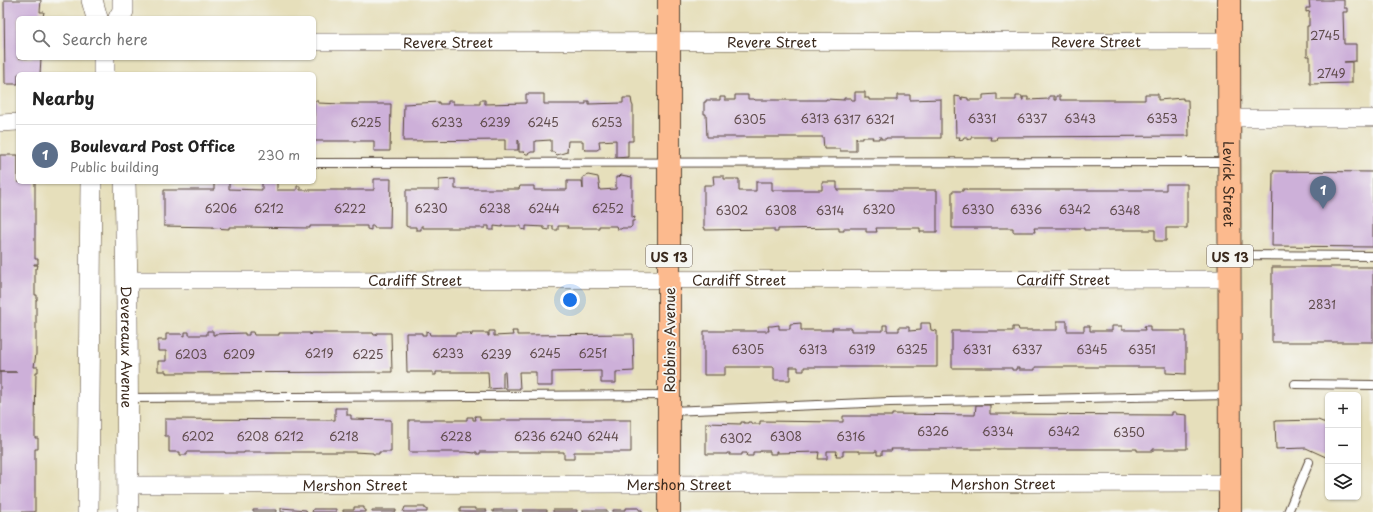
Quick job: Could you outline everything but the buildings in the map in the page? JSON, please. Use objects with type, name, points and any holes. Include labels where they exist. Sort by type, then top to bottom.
[{"type":"highway","name":"Robbins Avenue","points":[[669,0],[669,512]]},
{"type":"highway","name":"Levick Street","points":[[1229,0],[1230,512]]},
{"type":"street","points":[[92,0],[96,16]]},
{"type":"street","points":[[120,16],[123,11],[124,0]]},
{"type":"street","name":"Revere Street","points":[[316,42],[1229,41]]},
{"type":"street","points":[[104,60],[104,72]]},
{"type":"street","points":[[1229,118],[1373,118]]},
{"type":"street","points":[[0,122],[16,122]]},
{"type":"street","points":[[88,512],[91,184]]},
{"type":"street","name":"Devereaux Avenue","points":[[126,184],[128,280],[128,512]]},
{"type":"street","name":"Cardiff Street","points":[[128,280],[1230,279]]},
{"type":"street","name":"Mershon Street","points":[[128,485],[1230,483]]},
{"type":"lane","points":[[316,163],[1229,162]]},
{"type":"lane","points":[[1230,256],[1373,256]]},
{"type":"lane","points":[[1295,384],[1373,385]]},
{"type":"lane","points":[[127,398],[669,403],[890,402],[1230,395]]},
{"type":"lane","points":[[1288,512],[1309,462]]},
{"type":"place","name":"Boulevard Post Office","points":[[1323,209]]}]
